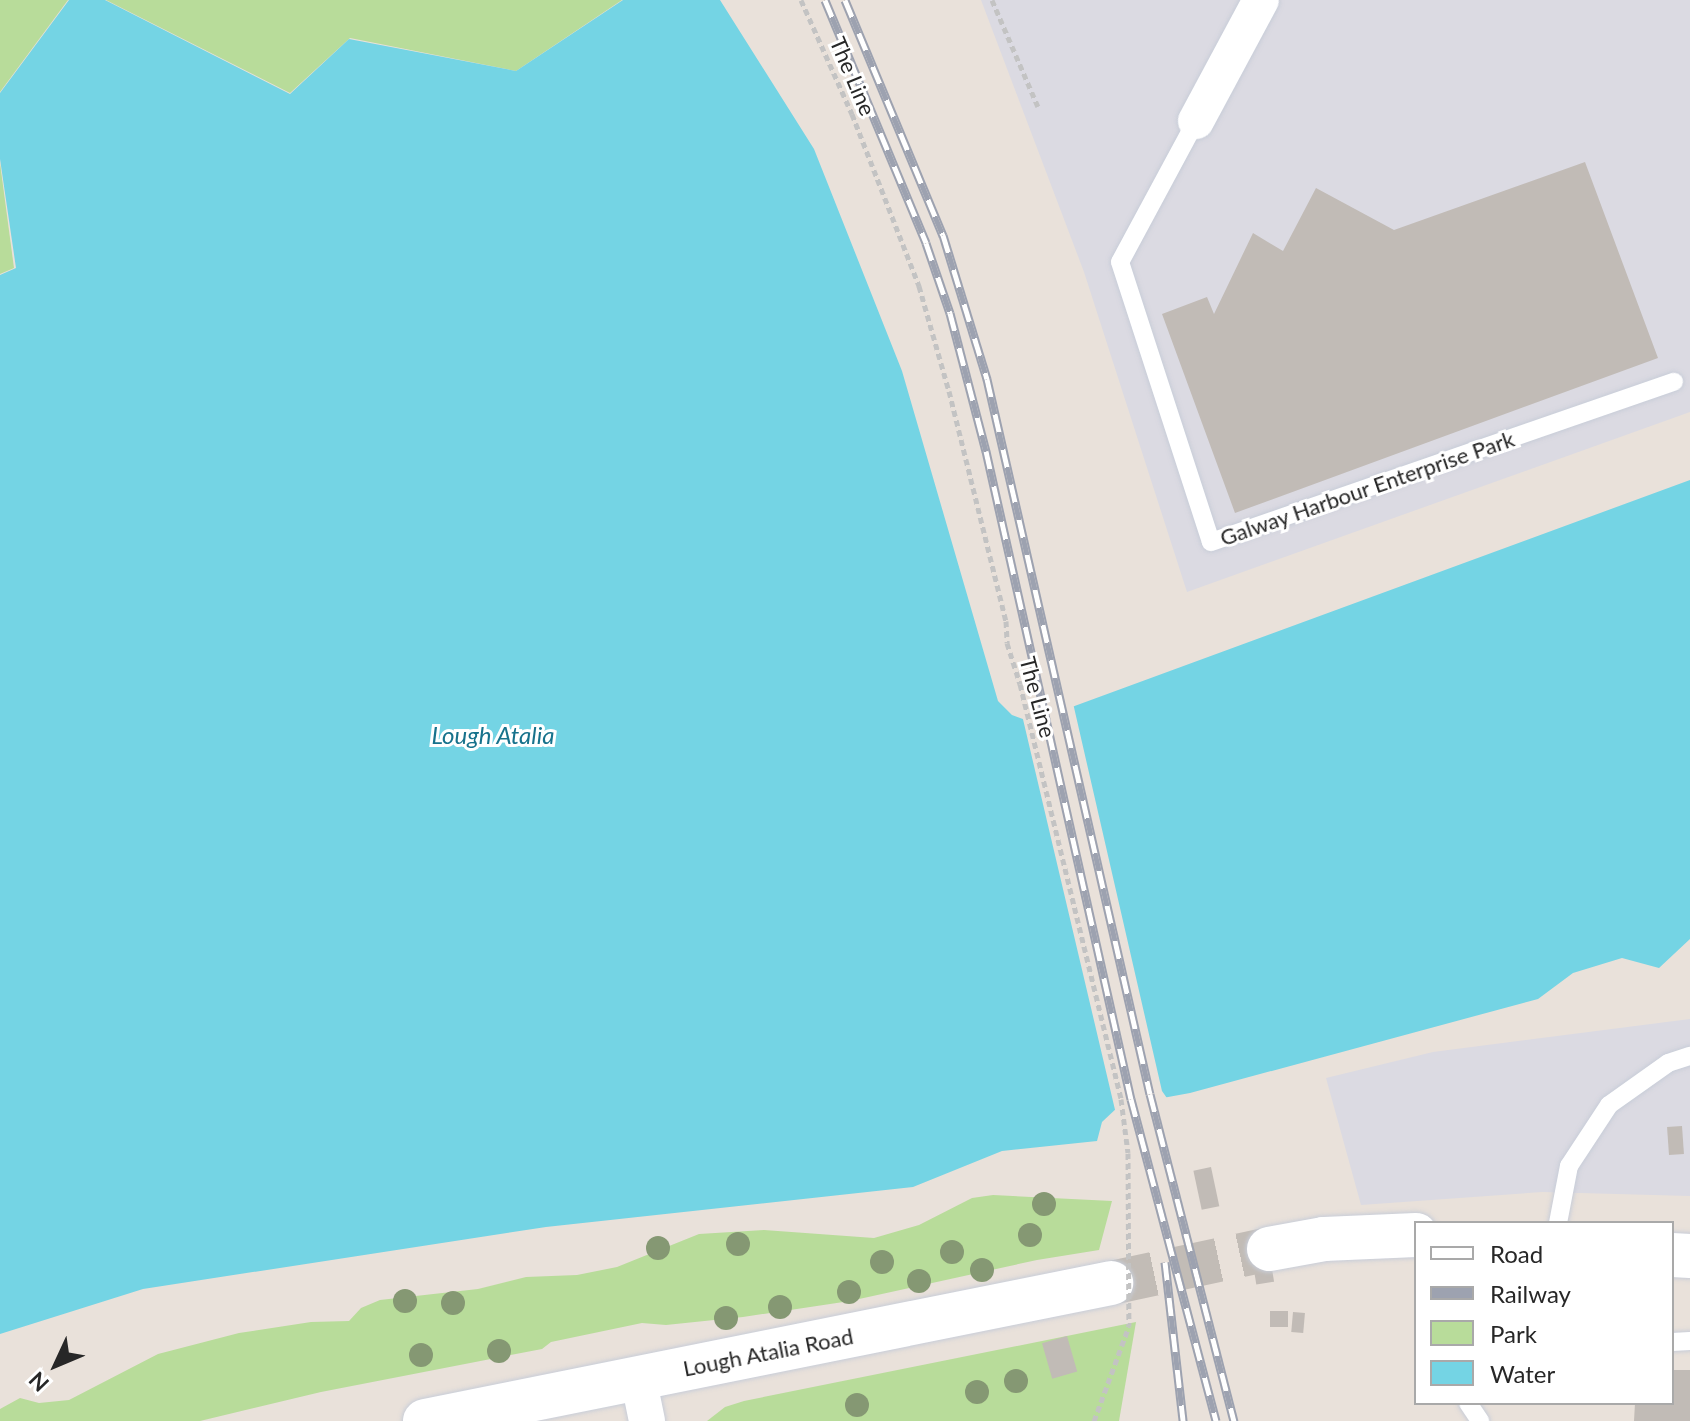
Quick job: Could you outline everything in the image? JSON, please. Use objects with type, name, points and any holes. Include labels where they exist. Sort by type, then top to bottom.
[{"type":"street","name":"Galway Harbour Enterprise Park","points":[[1196,121],[1261,0]]},
{"type":"street","points":[[1269,1249],[1324,1239],[1414,1235]]},
{"type":"street","name":"Lough Atalia Road","points":[[425,1421],[1111,1283]]},
{"type":"street","points":[[638,1377],[647,1421]]},
{"type":"lane","name":"Galway Harbour Enterprise Park","points":[[1196,121],[1120,262],[1211,542],[1674,382]]},
{"type":"lane","points":[[1558,1221],[1569,1166],[1609,1105],[1668,1063],[1690,1056]]},
{"type":"path","name":"The Line","points":[[801,0],[852,114],[919,286],[949,391],[1006,621],[1007,643],[1020,684],[1121,1099],[1128,1153],[1129,1326],[1094,1421]]},
{"type":"path","points":[[992,0],[1038,107]]},
{"type":"shaded area","points":[[981,0],[1690,0],[1690,412],[1187,592],[1084,272]]},
{"type":"shaded area","points":[[1690,1019],[1690,1196],[1542,1192],[1361,1205],[1326,1078],[1433,1052]]},
{"type":"green space","points":[[0,0],[68,0],[0,92]]},
{"type":"green space","points":[[106,0],[622,0],[516,71],[350,38],[290,93]]},
{"type":"green space","points":[[0,163],[14,268],[0,274]]},
{"type":"green space","points":[[993,1195],[1112,1201],[1099,1250],[1037,1260],[850,1301],[743,1317],[666,1325],[642,1323],[551,1342],[542,1349],[321,1392],[200,1421],[0,1421],[0,1409],[20,1398],[39,1403],[69,1400],[158,1354],[239,1333],[311,1322],[349,1321],[361,1308],[380,1300],[478,1289],[526,1277],[577,1275],[617,1267],[699,1234],[764,1230],[874,1238],[919,1225],[972,1198]]},
{"type":"green space","points":[[1136,1322],[1119,1421],[707,1421],[725,1407],[744,1401]]},
{"type":"water","name":"Lough Atalia","points":[[69,0],[105,0],[290,94],[349,39],[516,71],[623,0],[720,0],[814,149],[902,371],[998,701],[1012,715],[1031,722],[1690,480],[1690,939],[1659,968],[1622,958],[1573,973],[1538,999],[1190,1093],[1119,1106],[1102,1122],[1097,1141],[1002,1151],[913,1187],[546,1227],[143,1289],[0,1334],[0,275],[16,268],[0,159],[0,93]]},
{"type":"pier","points":[[1073,703],[1162,1091],[1169,1101],[1121,1110],[1116,1114],[1022,715],[1031,718]]},
{"type":"building","points":[[1585,162],[1658,358],[1235,513],[1162,314],[1207,297],[1214,314],[1253,233],[1283,251],[1316,188],[1394,230]]},
{"type":"building","points":[[1682,1126],[1684,1154],[1669,1155],[1667,1127]]},
{"type":"building","points":[[1211,1167],[1219,1206],[1202,1210],[1193,1171]]},
{"type":"building","points":[[1270,1256],[1274,1282],[1256,1284],[1252,1259]]},
{"type":"building","points":[[1270,1311],[1288,1311],[1288,1327],[1270,1327]]},
{"type":"building","points":[[1293,1312],[1305,1313],[1303,1333],[1291,1332]]},
{"type":"building","points":[[1067,1336],[1077,1372],[1052,1379],[1042,1343]]},
{"type":"building","points":[[1674,1370],[1690,1370],[1690,1421],[1634,1421],[1635,1405],[1674,1405]]},
{"type":"tunnel","points":[[1111,1283],[1269,1249]]},
{"type":"railway","points":[[825,0],[926,243],[950,313],[986,451],[1131,1099],[1216,1421]]},
{"type":"railway","points":[[845,0],[943,235],[987,379],[1150,1094],[1234,1421]]},
{"type":"railway","points":[[1165,1262],[1183,1421]]}]
